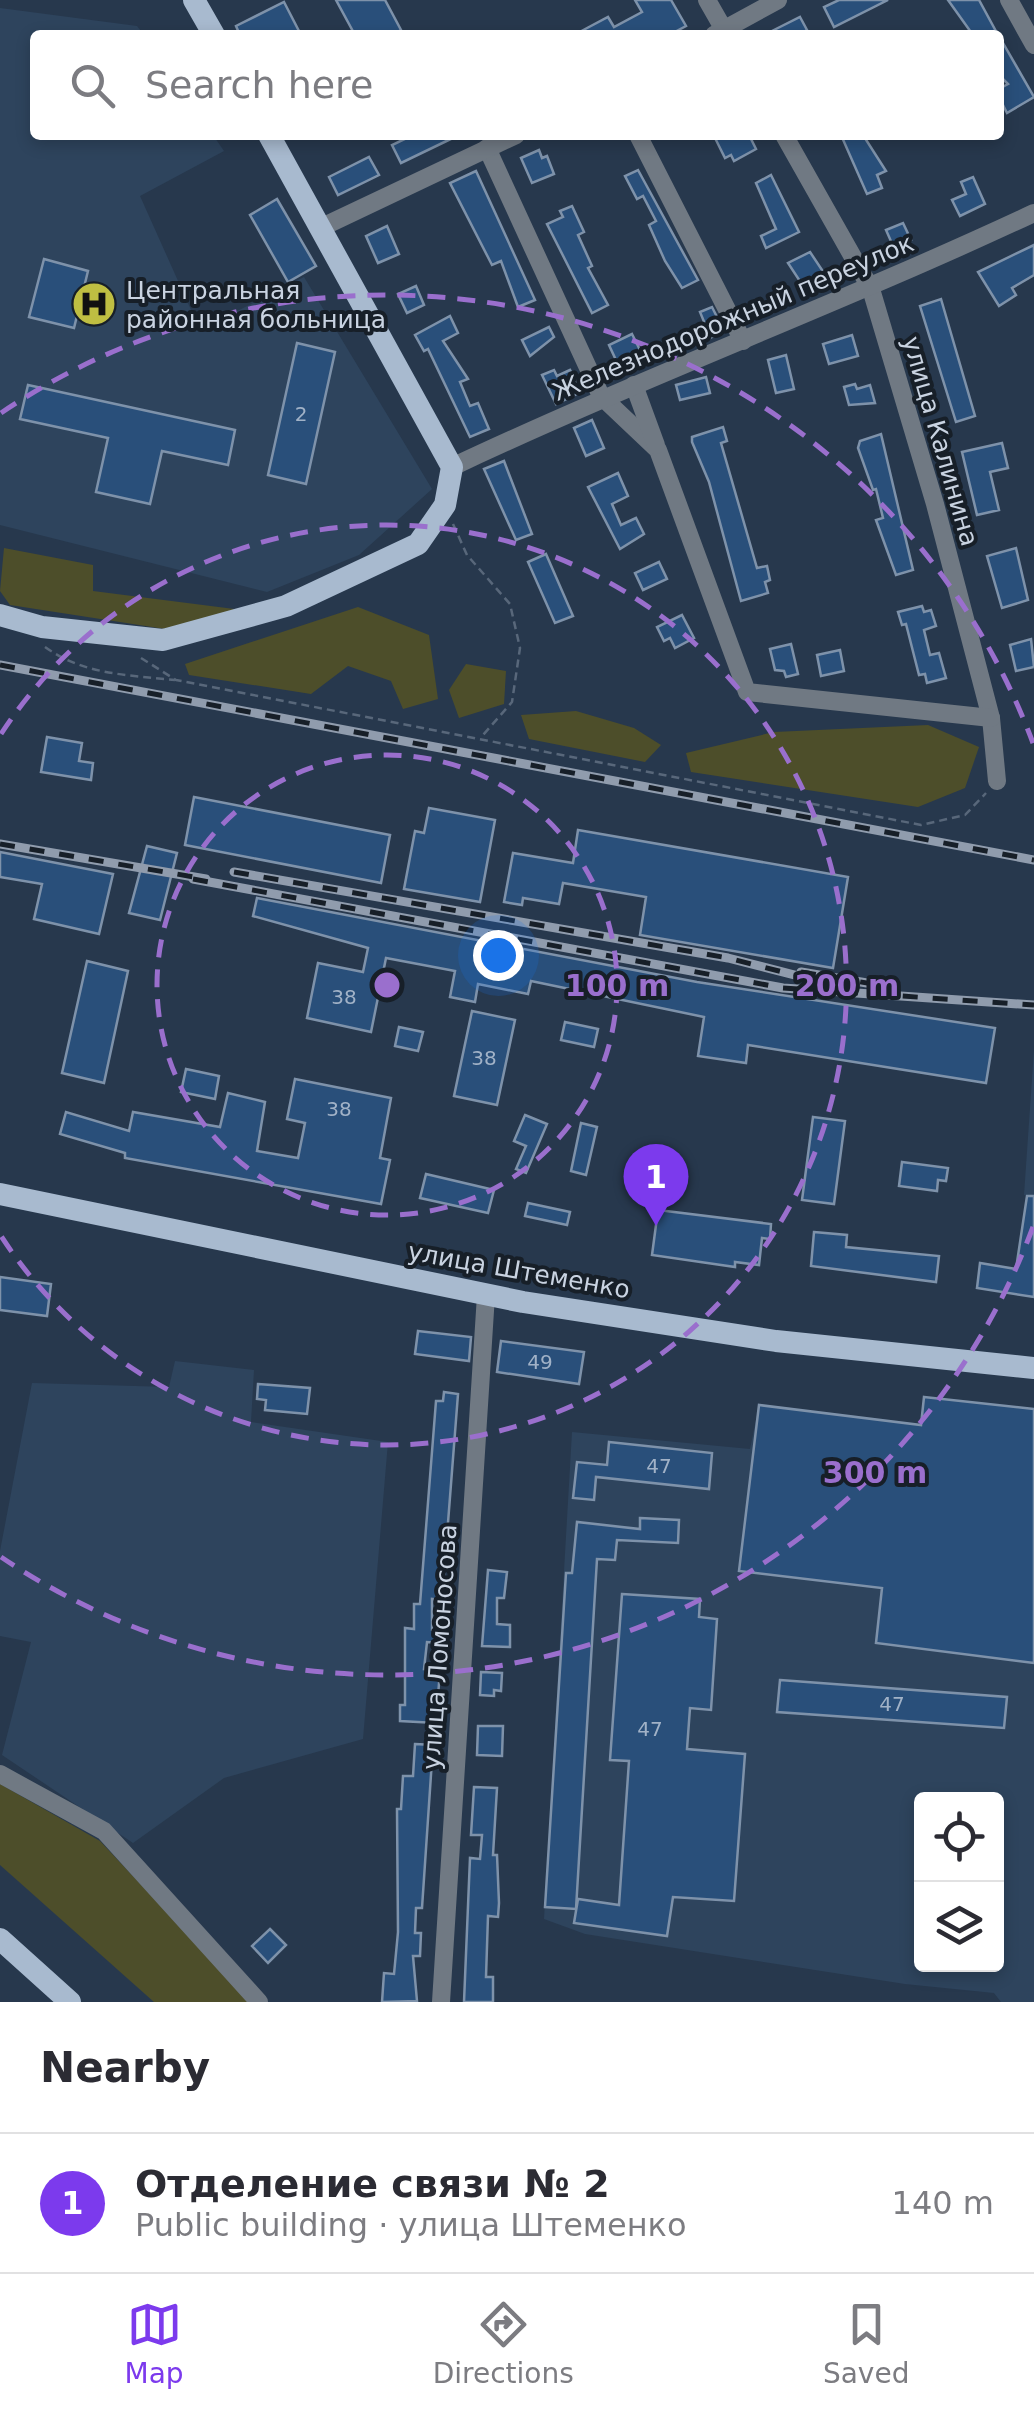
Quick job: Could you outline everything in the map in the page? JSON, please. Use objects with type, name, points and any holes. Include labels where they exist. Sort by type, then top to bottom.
[{"type":"main road","points":[[194,0],[211,30]]},
{"type":"main road","points":[[0,615],[42,627],[110,638],[163,640],[286,606],[418,544],[444,505],[452,467],[271,140]]},
{"type":"main road","name":"улица Штеменко","points":[[0,1194],[486,1295],[776,1342],[1034,1368]]},
{"type":"main road","points":[[0,1939],[70,2002]]},
{"type":"street","points":[[707,0],[721,30]]},
{"type":"street","points":[[727,30],[778,0]]},
{"type":"street","points":[[1009,0],[1034,46]]},
{"type":"street","points":[[320,228],[505,140]]},
{"type":"street","points":[[641,140],[743,340]]},
{"type":"street","name":"улица Калинина","points":[[787,140],[871,289],[935,504],[991,718],[998,780]]},
{"type":"street","points":[[487,148],[601,396],[658,450]]},
{"type":"street","name":"Железнодорожный переулок","points":[[452,467],[601,396],[871,289],[1034,212]]},
{"type":"street","points":[[634,385],[747,692],[991,718]]},
{"type":"street","name":"улица Ломоносова","points":[[442,2002],[486,1295]]},
{"type":"street","points":[[0,1774],[104,1831],[259,2002]]},
{"type":"path","points":[[444,505],[467,555],[510,604],[520,648],[512,702],[481,737]]},
{"type":"path","points":[[110,638],[176,680]]},
{"type":"path","points":[[42,645],[69,664],[98,672],[176,680],[921,825],[965,815],[998,780]]},
{"type":"shaded area","name":"Центральная районная больница","points":[[0,8],[137,26],[140,30],[30,30],[30,140],[216,140],[224,151],[140,196],[200,330],[304,277],[432,489],[359,555],[267,592],[0,525]]},
{"type":"shaded area","points":[[1034,1050],[1034,1197],[1024,1195]]},
{"type":"shaded area","points":[[175,1361],[254,1370],[251,1422],[388,1442],[363,1739],[224,1778],[133,1843],[2,1755],[31,1642],[0,1636],[0,1551],[32,1383],[169,1387]]},
{"type":"shaded area","points":[[759,1405],[1034,1438],[1034,2002],[1001,2002],[994,1993],[905,1984],[585,1934],[544,1919],[572,1432],[750,1449]]},
{"type":"green space","points":[[4,548],[93,565],[93,591],[250,611],[165,629],[10,605],[0,591]]},
{"type":"green space","points":[[358,607],[429,635],[438,699],[403,709],[391,681],[348,666],[311,694],[189,675],[185,664]]},
{"type":"green space","points":[[466,664],[506,671],[504,704],[459,718],[449,690]]},
{"type":"green space","points":[[576,711],[634,728],[661,745],[645,762],[529,739],[521,715]]},
{"type":"green space","points":[[928,725],[979,747],[965,788],[918,807],[691,772],[686,753],[774,732]]},
{"type":"green space","points":[[0,1784],[100,1841],[251,2002],[154,2002],[0,1865]]},
{"type":"building","points":[[336,0],[385,0],[401,30],[352,30]]},
{"type":"building","points":[[635,0],[671,0],[686,26],[678,30],[583,30],[608,17],[614,27],[642,12]]},
{"type":"building","points":[[839,0],[888,0],[834,27],[824,7]]},
{"type":"building","points":[[948,0],[979,0],[995,30],[969,30]]},
{"type":"building","points":[[284,2],[298,30],[238,30],[236,26]]},
{"type":"building","points":[[800,17],[807,30],[774,30]]},
{"type":"building","points":[[1004,45],[1034,97],[1007,113],[1004,86],[1008,84],[1004,80]]},
{"type":"building","points":[[402,140],[449,140],[401,163],[392,145]]},
{"type":"building","points":[[716,140],[752,140],[756,149],[734,161],[731,155],[725,158]]},
{"type":"building","points":[[843,140],[866,140],[886,171],[877,175],[882,188],[867,194]]},
{"type":"building","points":[[539,150],[542,158],[547,156],[554,174],[532,183],[521,158]]},
{"type":"building","points":[[369,157],[379,175],[338,195],[329,177]]},
{"type":"building","points":[[638,170],[698,280],[682,288],[649,225],[656,221],[643,196],[637,199],[625,176]]},
{"type":"building","points":[[476,171],[535,300],[518,307],[501,261],[492,265],[450,183]]},
{"type":"building","points":[[771,175],[799,232],[766,248],[761,236],[776,229],[756,183]]},
{"type":"building","points":[[973,177],[985,204],[960,216],[952,200],[966,194],[961,182]]},
{"type":"building","points":[[277,199],[316,266],[288,282],[250,215]]},
{"type":"building","points":[[572,206],[584,232],[578,235],[592,266],[588,268],[608,305],[592,313],[547,224],[563,217],[560,211]]},
{"type":"building","points":[[903,223],[911,240],[894,248],[886,230]]},
{"type":"building","points":[[387,226],[399,254],[378,263],[366,236]]},
{"type":"building","points":[[1034,245],[1034,275],[1012,288],[1016,295],[999,306],[978,272]]},
{"type":"building","points":[[810,252],[830,282],[807,292],[788,263]]},
{"type":"building","points":[[44,259],[88,271],[74,328],[29,317]]},
{"type":"building","points":[[416,286],[424,305],[407,313],[398,294]]},
{"type":"building","points":[[941,299],[975,416],[956,422],[920,306]]},
{"type":"building","points":[[712,307],[724,331],[700,343],[694,329],[705,324],[700,312]]},
{"type":"building","points":[[450,316],[458,333],[443,341],[468,379],[460,382],[470,406],[478,403],[489,429],[470,437],[428,349],[424,351],[415,335]]},
{"type":"building","points":[[549,327],[554,337],[530,356],[522,340]]},
{"type":"building","points":[[632,334],[646,362],[622,373],[609,345]]},
{"type":"building","points":[[852,335],[858,356],[829,364],[823,344]]},
{"type":"building","points":[[297,343],[335,352],[306,484],[268,475]]},
{"type":"building","points":[[786,355],[794,389],[776,393],[768,360]]},
{"type":"building","points":[[554,370],[557,376],[570,370],[581,392],[556,404],[542,375]]},
{"type":"building","points":[[706,377],[710,393],[680,400],[676,385]]},
{"type":"building","points":[[855,384],[857,389],[870,385],[875,403],[849,405],[844,387]]},
{"type":"building","points":[[28,385],[235,430],[228,465],[162,451],[150,504],[96,492],[108,438],[20,419]]},
{"type":"building","points":[[592,420],[604,448],[586,456],[574,428]]},
{"type":"building","points":[[723,427],[727,441],[721,443],[757,568],[767,566],[770,580],[765,582],[768,593],[741,601],[709,482],[692,442],[692,437]]},
{"type":"building","points":[[881,434],[913,570],[896,575],[876,520],[883,518],[876,489],[873,490],[858,448],[860,441]]},
{"type":"building","points":[[1002,443],[1008,468],[990,472],[999,510],[977,515],[962,452]]},
{"type":"building","points":[[504,461],[532,534],[516,540],[484,469]]},
{"type":"building","points":[[618,473],[628,496],[612,504],[621,525],[636,518],[644,534],[620,549],[588,487]]},
{"type":"building","points":[[1016,548],[1028,600],[1002,608],[987,556]]},
{"type":"building","points":[[546,554],[573,616],[555,623],[528,562]]},
{"type":"building","points":[[659,562],[667,579],[643,590],[635,573]]},
{"type":"building","points":[[922,606],[924,612],[931,610],[936,626],[924,630],[930,655],[939,653],[946,678],[927,683],[925,674],[919,675],[906,624],[902,625],[898,612]]},
{"type":"building","points":[[682,615],[694,638],[675,648],[670,638],[664,641],[657,627]]},
{"type":"building","points":[[1031,639],[1034,667],[1016,671],[1010,645]]},
{"type":"building","points":[[791,644],[798,674],[786,677],[784,671],[775,670],[770,649]]},
{"type":"building","points":[[840,650],[844,671],[821,676],[817,655]]},
{"type":"building","points":[[47,737],[82,743],[79,761],[93,763],[91,780],[41,772]]},
{"type":"building","points":[[194,797],[390,835],[381,883],[185,845]]},
{"type":"building","points":[[429,808],[495,820],[480,902],[404,889],[415,831],[424,833]]},
{"type":"building","points":[[578,830],[848,877],[833,968],[640,935],[646,897],[563,883],[559,904],[523,898],[522,905],[504,902],[513,853],[573,863]]},
{"type":"building","points":[[147,846],[177,853],[160,920],[129,913]]},
{"type":"building","points":[[0,852],[113,874],[99,934],[34,919],[42,884],[0,877]]},
{"type":"building","points":[[257,898],[697,982],[995,1028],[986,1083],[748,1045],[746,1063],[698,1056],[704,1017],[531,981],[528,994],[478,984],[475,1002],[450,997],[455,971],[386,958],[371,1032],[307,1018],[318,963],[363,972],[368,948],[253,916]]},
{"type":"building","points":[[87,961],[128,971],[104,1083],[62,1073]]},
{"type":"building","points":[[472,1011],[515,1020],[497,1105],[454,1096]]},
{"type":"building","points":[[565,1022],[598,1029],[594,1047],[561,1040]]},
{"type":"building","points":[[399,1027],[423,1032],[418,1051],[395,1046]]},
{"type":"building","points":[[186,1069],[219,1076],[215,1099],[181,1092]]},
{"type":"building","points":[[295,1079],[391,1098],[380,1158],[390,1160],[381,1204],[125,1158],[125,1153],[60,1134],[66,1112],[129,1131],[133,1112],[220,1127],[228,1093],[265,1102],[257,1151],[298,1158],[305,1123],[287,1119]]},
{"type":"building","points":[[525,1115],[547,1124],[526,1173],[516,1169],[526,1146],[514,1141]]},
{"type":"building","points":[[813,1117],[845,1121],[834,1204],[802,1200]]},
{"type":"building","points":[[581,1123],[597,1127],[586,1175],[571,1171]]},
{"type":"building","points":[[902,1162],[948,1168],[946,1181],[938,1180],[937,1191],[899,1186]]},
{"type":"building","points":[[426,1174],[494,1190],[488,1213],[420,1198]]},
{"type":"building","points":[[1027,1196],[1034,1196],[1034,1297],[977,1288],[980,1263],[1016,1269]]},
{"type":"building","points":[[528,1203],[570,1212],[567,1225],[525,1216]]},
{"type":"building","points":[[658,1210],[771,1224],[770,1239],[762,1238],[759,1265],[735,1262],[735,1267],[652,1255]]},
{"type":"building","points":[[814,1232],[847,1235],[846,1247],[939,1256],[936,1282],[811,1266]]},
{"type":"building","points":[[0,1277],[51,1284],[47,1316],[0,1310]]},
{"type":"building","points":[[418,1331],[471,1337],[469,1361],[415,1354]]},
{"type":"building","points":[[501,1341],[584,1352],[579,1384],[497,1372]]},
{"type":"building","points":[[258,1384],[310,1388],[307,1414],[265,1410],[266,1400],[257,1399]]},
{"type":"building","points":[[444,1392],[458,1394],[442,1600],[432,1599],[432,1630],[440,1631],[439,1643],[427,1642],[424,1669],[440,1670],[436,1723],[400,1721],[400,1705],[405,1705],[405,1628],[414,1629],[414,1604],[420,1604],[436,1401],[443,1401]]},
{"type":"building","points":[[924,1397],[1034,1409],[1034,1663],[876,1643],[882,1588],[739,1571],[759,1405],[921,1425]]},
{"type":"building","points":[[609,1442],[712,1453],[709,1489],[596,1477],[594,1500],[573,1498],[577,1462],[607,1465]]},
{"type":"building","points":[[640,1518],[679,1520],[678,1543],[617,1540],[615,1560],[597,1559],[576,1909],[545,1907],[566,1573],[572,1573],[577,1522],[640,1529]]},
{"type":"building","points":[[488,1570],[507,1572],[504,1598],[497,1598],[497,1624],[510,1625],[510,1647],[482,1646]]},
{"type":"building","points":[[622,1594],[700,1599],[699,1617],[717,1619],[711,1710],[690,1708],[687,1749],[745,1754],[734,1901],[673,1897],[667,1936],[574,1923],[578,1899],[619,1905],[629,1761],[610,1760]]},
{"type":"building","points":[[481,1672],[502,1673],[501,1691],[494,1690],[494,1696],[480,1695]]},
{"type":"building","points":[[780,1680],[1007,1697],[1004,1728],[777,1712]]},
{"type":"building","points":[[478,1726],[503,1726],[502,1756],[477,1755]]},
{"type":"building","points":[[415,1744],[433,1745],[422,1908],[416,1908],[415,1933],[421,1933],[420,1956],[413,1956],[417,2001],[382,2002],[384,1973],[394,1974],[398,1932],[397,1809],[401,1809],[403,1776],[413,1776]]},
{"type":"building","points":[[474,1787],[497,1788],[493,1855],[497,1855],[499,1903],[498,1917],[488,1916],[486,1977],[493,1977],[493,2002],[464,2002],[470,1858],[480,1859],[482,1835],[471,1835]]},
{"type":"building","points":[[270,1929],[286,1945],[268,1963],[252,1946]]},
{"type":"railway","points":[[0,665],[1034,860]]},
{"type":"railway","points":[[0,844],[206,879]]},
{"type":"railway","points":[[234,872],[728,958],[814,980]]},
{"type":"railway","points":[[193,879],[783,988],[1034,1005]]},
{"type":"railway","points":[[801,972],[885,986]]},
{"type":"place","name":"Центральная районная больница","points":[[94,304]]},
{"type":"place","name":"Отделение связи № 2","points":[[656,1226]]}]
